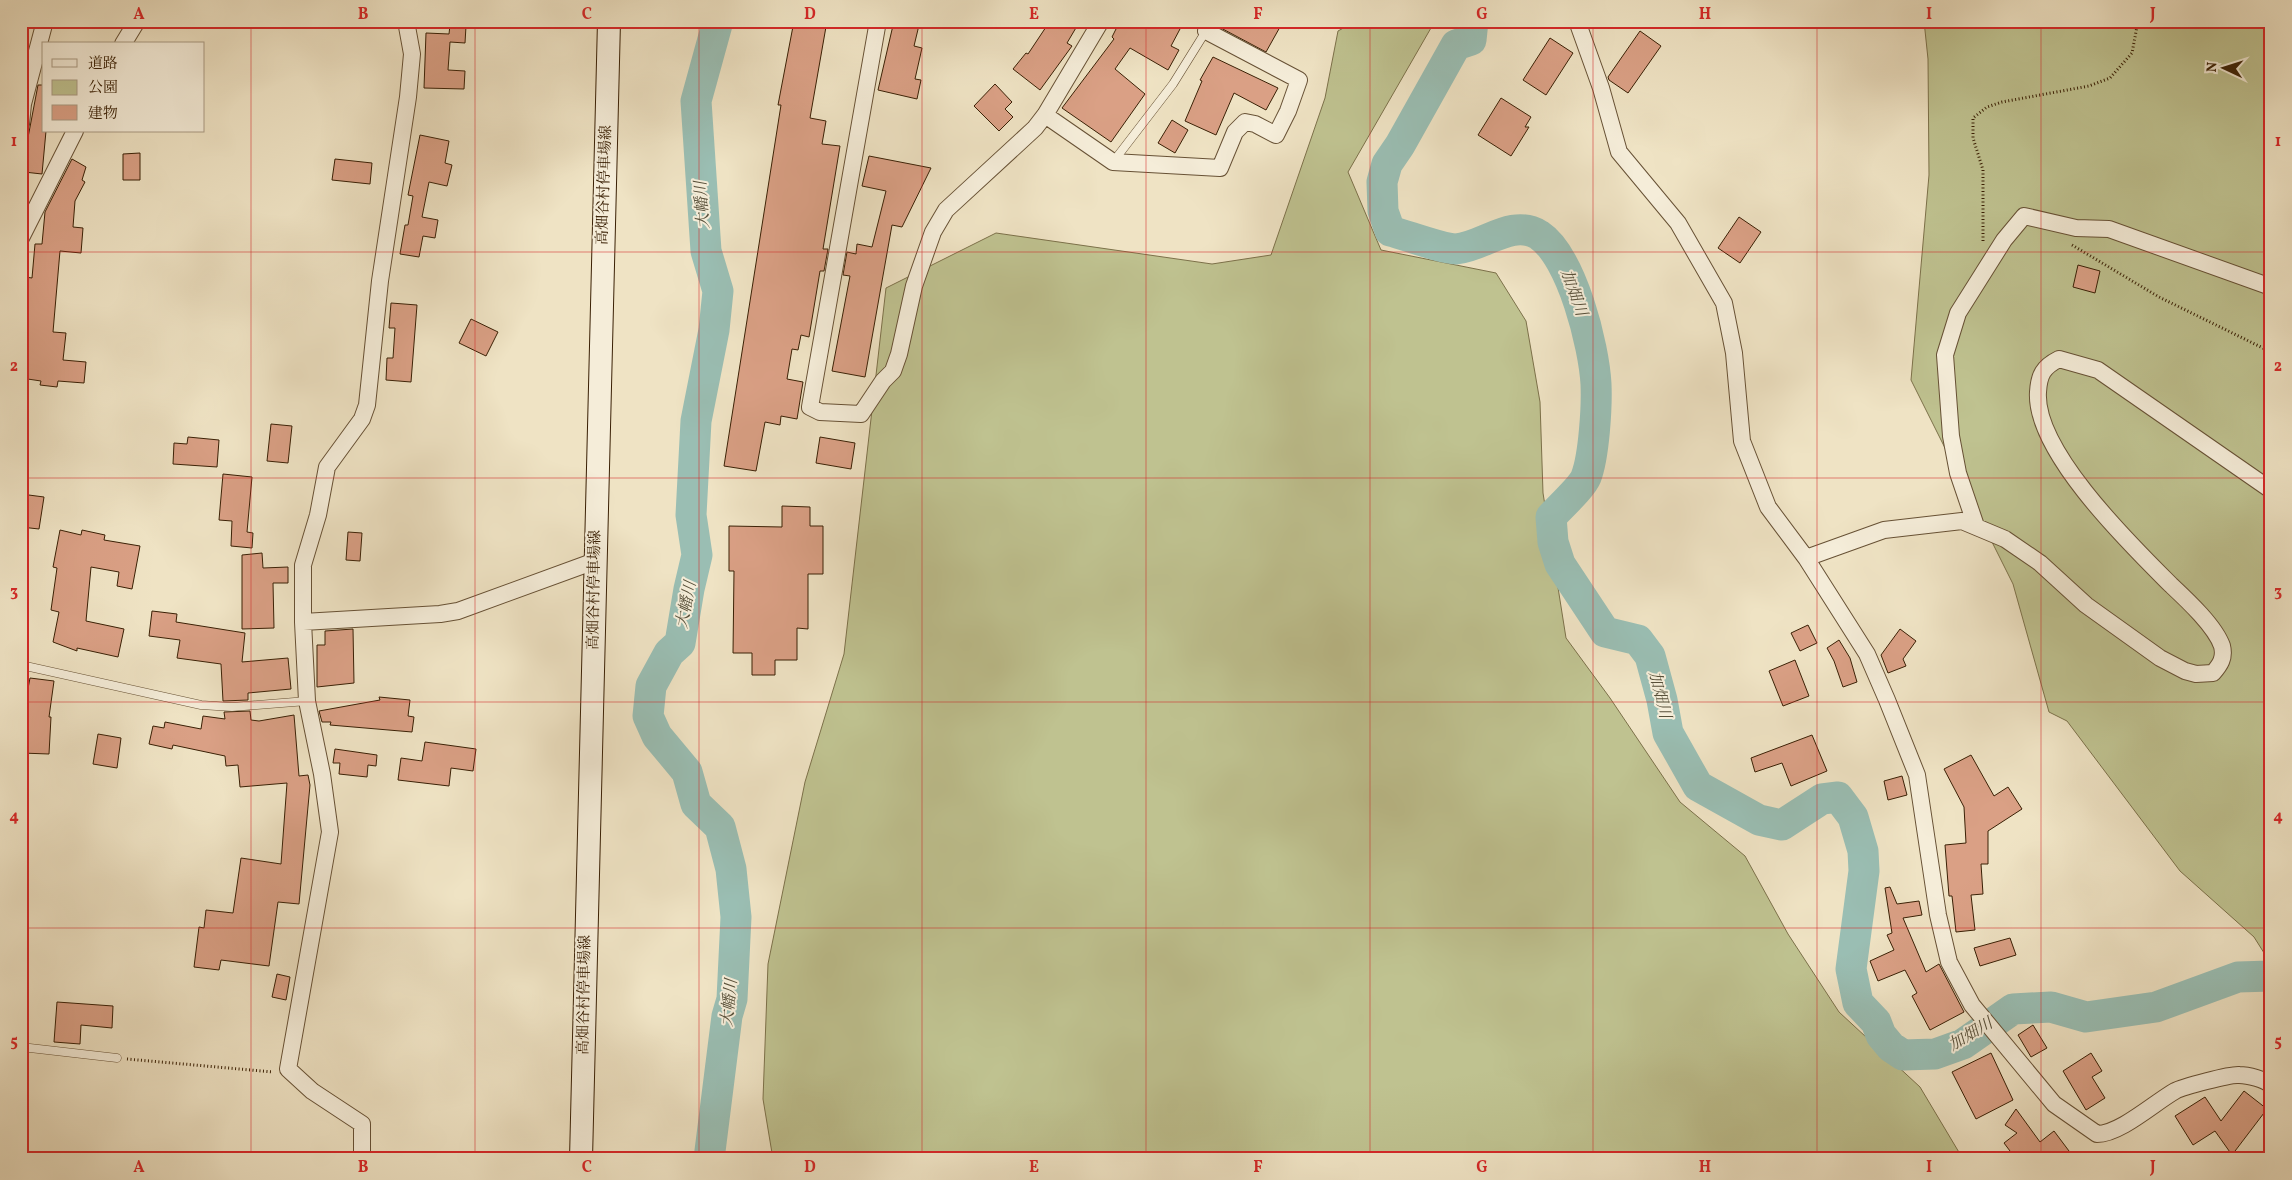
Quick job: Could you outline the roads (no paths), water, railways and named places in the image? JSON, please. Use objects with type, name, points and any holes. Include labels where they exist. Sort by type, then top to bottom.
[{"type":"main road","name":"高畑谷村停車場線","points":[[581,1159],[609,21]]},
{"type":"street","points":[[21,124],[23,104],[45,21]]},
{"type":"street","points":[[123,42],[137,21]]},
{"type":"street","points":[[362,1159],[362,1124],[312,1091],[288,1070],[330,832],[322,774],[307,701],[302,565],[318,515],[327,467],[362,419],[367,405],[380,281],[408,97],[412,54],[406,21]]},
{"type":"street","points":[[878,21],[810,407],[820,412],[861,414],[883,381],[893,371],[900,354],[914,286],[933,232],[946,210],[1035,128],[1046,115],[1101,21]]},
{"type":"street","points":[[1577,21],[1601,88],[1619,152],[1678,223],[1724,303],[1734,353],[1742,441],[1768,507],[1806,558],[1867,654],[1917,776],[1938,915],[1949,962],[1972,1005],[2054,1104],[2092,1132],[2104,1134],[2110,1132],[2177,1090],[2238,1074],[2257,1079],[2271,1086]]},
{"type":"street","points":[[1046,115],[1113,162],[1220,168],[1235,132],[1245,122],[1255,124],[1276,135],[1288,111],[1299,80],[1208,26]]},
{"type":"street","points":[[21,238],[74,132]]},
{"type":"street","points":[[1976,526],[1958,473],[1951,436],[1945,355],[1958,313],[2004,240],[2024,216],[2076,228],[2109,229],[2271,287]]},
{"type":"street","points":[[1806,558],[1884,530],[1962,521],[2005,539],[2040,563],[2086,605],[2160,658],[2185,671],[2196,674],[2213,673],[2222,664],[2222,647],[2217,637],[2186,600],[2127,541],[2063,464],[2040,414],[2038,401],[2039,378],[2047,365],[2059,360],[2098,370],[2271,490]]},
{"type":"street","points":[[303,622],[440,614],[458,611],[595,561]]},
{"type":"lane","points":[[1113,162],[1173,84],[1208,26]]},
{"type":"lane","points":[[21,665],[201,705],[232,708],[307,701]]},
{"type":"lane","points":[[21,1047],[117,1058]]},
{"type":"waterway","name":"大幡川","points":[[709,1159],[727,1016],[732,999],[736,917],[731,869],[720,827],[696,804],[687,772],[657,736],[648,716],[651,686],[669,653],[680,643],[697,555],[691,515],[696,421],[714,330],[718,291],[706,251],[696,101],[718,21]]},
{"type":"waterway","name":"加畑川","points":[[1473,21],[1471,40],[1456,45],[1400,145],[1387,164],[1382,182],[1383,211],[1390,231],[1456,249],[1477,244],[1508,231],[1529,231],[1539,235],[1551,246],[1562,262],[1586,326],[1594,368],[1596,394],[1593,444],[1586,477],[1575,492],[1551,517],[1553,542],[1560,564],[1605,632],[1638,640],[1650,656],[1662,700],[1668,733],[1698,786],[1759,820],[1782,825],[1822,799],[1838,797],[1853,817],[1863,851],[1864,871],[1851,969],[1858,1003],[1876,1022],[1881,1035],[1891,1047],[1903,1055],[1935,1054],[1963,1044],[2013,1009],[2051,1007],[2086,1017],[2156,1007],[2238,977],[2271,976]]}]
